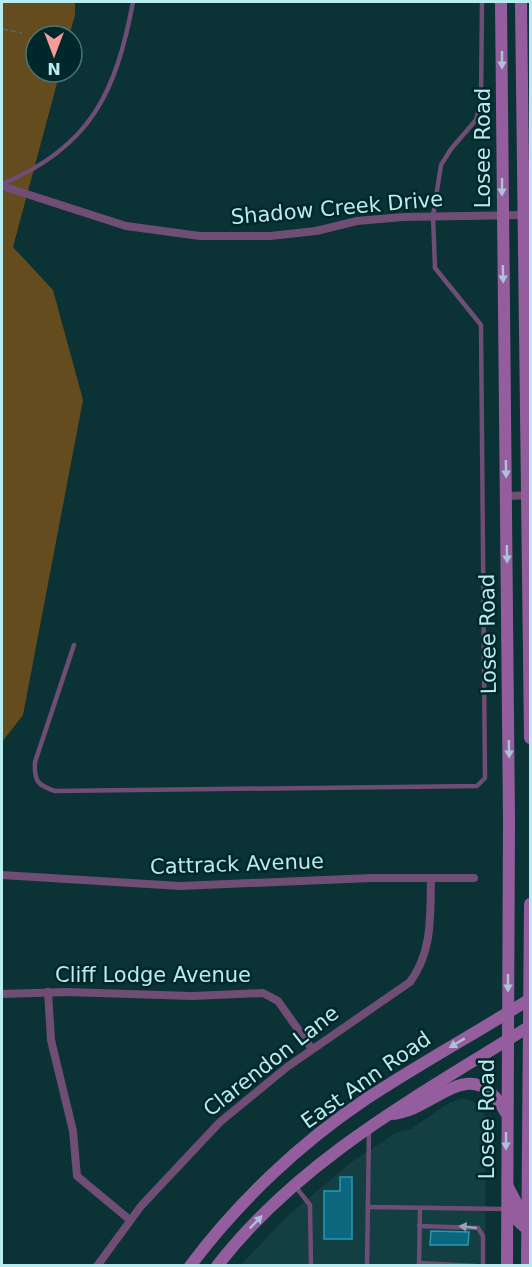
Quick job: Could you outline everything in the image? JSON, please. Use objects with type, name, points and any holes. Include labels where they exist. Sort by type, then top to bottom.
[{"type":"main road","name":"Losee Road","points":[[501,2],[509,819],[506,1114],[508,1264]]},
{"type":"main road","name":"Losee Road","points":[[521,2],[526,215],[531,738]]},
{"type":"main road","name":"Losee Road","points":[[527,1266],[531,904]]},
{"type":"main road","name":"East Ann Road","points":[[190,1266],[225,1224],[280,1169],[365,1100],[530,999]]},
{"type":"main road","name":"East Ann Road","points":[[217,1266],[265,1212],[294,1185],[369,1126],[530,1027]]},
{"type":"main road","points":[[387,1114],[408,1113],[451,1086],[466,1083],[480,1086],[492,1094],[506,1114]]},
{"type":"main road","points":[[280,1169],[294,1185]]},
{"type":"main road","points":[[507,1184],[517,1204],[518,1221],[529,1230]]},
{"type":"street","name":"Shadow Creek Drive","points":[[2,185],[126,226],[200,237],[270,236],[316,231],[357,221],[432,216],[526,215]]},
{"type":"street","points":[[506,496],[529,495]]},
{"type":"street","name":"Cattrack Avenue","points":[[2,876],[180,886],[351,878],[474,878]]},
{"type":"street","name":"Clarendon Lane","points":[[97,1266],[130,1220],[212,1130],[312,1049],[395,994],[419,969],[429,936],[431,878]]},
{"type":"street","points":[[48,992],[51,1040],[73,1131],[77,1176],[130,1220]]},
{"type":"street","name":"Cliff Lodge Avenue","points":[[2,994],[48,992],[192,996],[263,993],[278,1001],[312,1049]]},
{"type":"lane","points":[[2,185],[24,175],[58,153],[91,118],[101,104],[118,68],[133,2]]},
{"type":"lane","points":[[74,645],[35,762],[34,778],[40,786],[55,791],[477,786],[485,778],[481,325],[435,268],[432,216],[441,165],[476,120],[481,101],[482,2]]},
{"type":"lane","points":[[367,1266],[369,1126]]},
{"type":"lane","points":[[294,1185],[310,1205],[311,1266]]},
{"type":"lane","points":[[368,1207],[507,1209]]},
{"type":"lane","points":[[420,1208],[419,1264],[475,1266]]},
{"type":"lane","points":[[419,1226],[478,1228],[483,1236],[483,1266]]},
{"type":"path","points":[[2,29],[22,33]]},
{"type":"path","points":[[486,1083],[492,1066],[497,1064]]},
{"type":"shaded area","points":[[2,2],[75,2],[72,24],[24,24],[24,84],[57,84],[13,247],[53,290],[83,400],[23,715],[2,742]]},
{"type":"shaded area","points":[[463,1098],[473,1101],[486,1117],[485,1265],[240,1266],[283,1220],[350,1163],[397,1132],[411,1129],[447,1104]]},
{"type":"building","points":[[340,1177],[352,1177],[352,1239],[324,1239],[324,1191],[340,1191]]},
{"type":"building","points":[[431,1231],[469,1232],[468,1245],[430,1245]]}]
